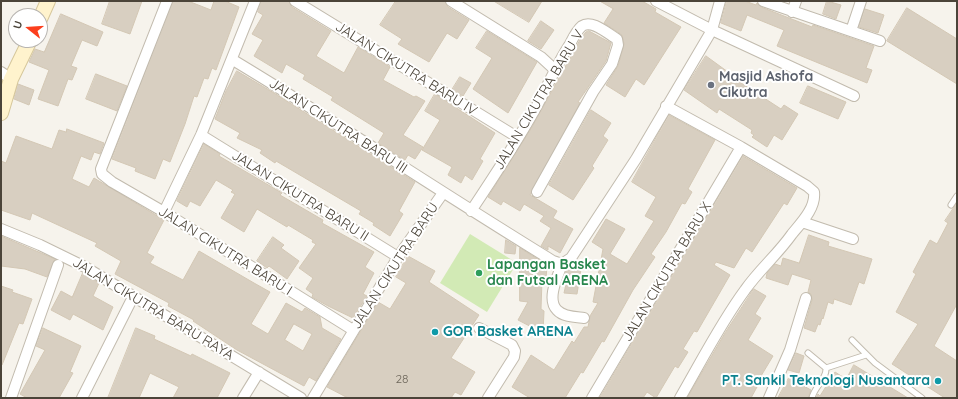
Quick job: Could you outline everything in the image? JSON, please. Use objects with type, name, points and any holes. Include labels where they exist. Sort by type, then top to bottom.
[{"type":"main road","points":[[1,113],[6,76],[25,48]]},
{"type":"street","name":"JALAN CIKUTRA BARU I","points":[[168,1],[101,169],[102,174],[106,178],[164,212],[353,330]]},
{"type":"street","points":[[164,212],[201,135],[256,1]]},
{"type":"street","name":"JALAN CIKUTRA BARU IV","points":[[295,1],[517,138]]},
{"type":"street","points":[[451,1],[541,57],[554,69]]},
{"type":"street","points":[[656,1],[712,30],[854,96]]},
{"type":"street","points":[[584,318],[566,315],[556,310],[553,303],[553,289],[562,264],[571,258],[576,252],[636,158],[712,30],[720,1]]},
{"type":"street","points":[[763,1],[880,41]]},
{"type":"street","points":[[792,12],[796,1]]},
{"type":"street","points":[[852,31],[861,1]]},
{"type":"street","name":"JALAN CIKUTRA BARU V","points":[[471,211],[547,88],[554,69],[581,26],[588,24],[595,26],[617,39],[618,45],[612,64],[593,92],[537,192]]},
{"type":"street","name":"JALAN CIKUTRA BARU III","points":[[233,60],[328,117],[443,193]]},
{"type":"street","points":[[666,106],[741,147],[807,186],[814,192],[814,202],[802,222],[743,292],[680,398]]},
{"type":"street","name":"JALAN CIKUTRA BARU II","points":[[201,135],[398,257]]},
{"type":"street","name":"JALAN CIKUTRA BARU X","points":[[592,398],[741,147]]},
{"type":"street","name":"JALAN CIKUTRA BARU","points":[[314,398],[353,330],[398,257],[443,193],[553,261],[562,264]]},
{"type":"street","points":[[802,222],[853,239]]},
{"type":"street","name":"JALAN CIKUTRA BARU RAYA","points":[[1,229],[64,256],[301,398]]},
{"type":"street","points":[[11,398],[58,265]]},
{"type":"street","points":[[82,398],[133,297]]},
{"type":"street","points":[[769,398],[790,350],[806,298]]},
{"type":"street","points":[[479,328],[512,345],[515,351],[514,357],[488,398]]},
{"type":"street","points":[[243,398],[259,372]]},
{"type":"lane","points":[[951,205],[957,196]]},
{"type":"lane","points":[[852,340],[866,355],[922,398]]},
{"type":"lane","points":[[808,353],[826,368]]},
{"type":"lane","points":[[826,368],[866,355]]},
{"type":"lane","points":[[812,398],[813,393],[826,375],[826,368]]},
{"type":"green space","name":"Lapangan Basket dan Futsal ARENA","points":[[470,234],[517,263],[487,312],[440,283]]},
{"type":"building","points":[[110,1],[142,1],[130,34],[102,24]]},
{"type":"building","points":[[173,1],[188,1],[211,10],[214,1],[225,1],[239,7],[216,70],[212,68],[208,79],[204,78],[197,97],[194,96],[170,162],[163,159],[155,179],[135,171],[136,168],[112,159]]},
{"type":"building","points":[[261,1],[289,1],[292,7],[331,31],[316,56],[344,73],[358,47],[390,67],[383,80],[414,97],[416,96],[425,101],[403,135],[423,147],[415,159],[408,155],[405,160],[378,143],[384,133],[331,100],[333,97],[303,79],[305,75],[286,64],[282,73],[254,56],[263,40],[252,34],[263,15],[258,12]]},
{"type":"building","points":[[396,1],[445,1],[448,7],[469,20],[457,39],[447,33],[429,62],[398,44],[402,39],[380,25]]},
{"type":"building","points":[[494,1],[542,1],[529,22]]},
{"type":"building","points":[[600,1],[642,1],[656,9],[655,12],[681,27],[644,85],[636,79],[625,97],[606,85],[618,66],[624,44],[622,35],[604,23],[613,9]]},
{"type":"building","points":[[727,1],[745,1],[756,5],[757,3],[761,7],[812,27],[813,25],[874,46],[866,68],[872,70],[867,83],[777,46],[784,30],[747,15],[741,31],[721,23]]},
{"type":"building","points":[[827,1],[841,5],[836,19],[823,14]]},
{"type":"building","points":[[907,8],[957,39],[957,84],[887,41]]},
{"type":"building","points":[[865,9],[884,15],[878,33],[859,27]]},
{"type":"building","points":[[61,14],[103,32],[97,46],[82,40],[71,66],[77,68],[72,80],[68,79],[58,106],[38,99],[49,70],[29,62],[35,49],[44,52],[46,48],[48,48],[48,43]]},
{"type":"building","points":[[541,21],[554,30],[541,49],[528,41]]},
{"type":"building","points":[[487,31],[537,62],[508,113],[473,89],[492,58],[476,48]]},
{"type":"building","points":[[589,31],[611,43],[606,61],[578,102],[580,103],[530,195],[557,211],[553,218],[573,229],[560,253],[548,246],[548,250],[541,246],[551,228],[540,221],[544,216],[524,204],[520,211],[503,201],[501,205],[488,197],[532,127],[581,38],[586,32]]},
{"type":"building","points":[[706,56],[739,80],[738,81],[781,109],[784,105],[798,114],[782,140],[774,135],[767,147],[752,137],[754,135],[751,133],[752,130],[719,109],[717,113],[684,90]]},
{"type":"building","points":[[237,71],[415,182],[399,211],[403,214],[390,236],[373,225],[374,223],[359,214],[361,211],[276,161],[275,163],[260,153],[262,150],[237,138],[240,133],[215,119],[226,91]]},
{"type":"building","points":[[96,74],[127,86],[117,111],[86,99]]},
{"type":"building","points":[[460,77],[471,83],[463,96],[452,90]]},
{"type":"building","points":[[18,84],[34,90],[29,105],[14,99]]},
{"type":"building","points":[[808,86],[846,102],[838,119],[800,103]]},
{"type":"building","points":[[435,94],[495,133],[480,159],[483,161],[472,180],[465,175],[461,183],[448,175],[452,167],[422,150],[440,120],[425,111]]},
{"type":"building","points":[[591,110],[611,123],[603,136],[608,140],[592,166],[594,168],[573,200],[549,185]]},
{"type":"building","points":[[669,115],[715,140],[688,189],[692,192],[685,204],[682,203],[666,232],[651,254],[655,257],[633,290],[604,342],[602,341],[583,373],[581,372],[565,398],[530,398],[512,387],[531,355],[554,370],[572,341],[574,343],[584,327],[588,327],[590,316],[598,303],[593,302],[603,249],[592,242],[606,219],[625,229],[610,254],[627,264],[654,221],[645,216],[656,197],[632,182]]},
{"type":"building","points":[[67,129],[104,143],[100,154],[94,152],[91,160],[81,156],[72,179],[89,187],[94,178],[164,220],[147,253],[154,257],[150,263],[183,280],[199,251],[270,292],[251,324],[268,334],[286,303],[302,312],[305,308],[320,317],[322,328],[341,339],[316,381],[309,377],[304,386],[237,350],[193,321],[194,320],[168,306],[169,303],[115,274],[121,261],[95,246],[97,243],[32,213],[30,220],[1,210],[1,161],[6,163],[16,136],[52,149],[59,130],[66,132]],"holes":[[[294,324],[312,334],[303,351],[285,340]]]},
{"type":"building","points":[[204,144],[220,154],[219,156],[282,193],[280,195],[323,220],[322,223],[374,252],[365,267],[374,273],[363,294],[367,296],[353,318],[312,297],[313,294],[306,289],[313,278],[299,268],[316,244],[312,242],[313,240],[288,225],[287,227],[257,209],[244,232],[221,218],[235,194],[231,192],[233,190],[216,180],[200,206],[190,201],[187,207],[177,201]]},
{"type":"building","points":[[743,156],[797,188],[787,205],[784,203],[752,252],[746,248],[734,268],[716,262],[714,265],[730,275],[697,332],[694,331],[683,349],[688,352],[678,368],[675,366],[656,398],[647,392],[643,398],[600,398]]},
{"type":"building","points":[[957,203],[957,304],[934,346],[957,361],[957,398],[945,398],[892,364],[918,324],[896,312],[916,274],[913,272],[930,240],[937,244],[948,223],[945,221]]},
{"type":"building","points":[[809,235],[829,242],[828,246],[872,259],[864,284],[859,282],[851,305],[834,299],[833,304],[828,302],[823,319],[822,318],[820,325],[818,324],[815,332],[804,328],[812,300],[811,294],[808,292],[811,280],[792,274],[788,285],[766,278],[767,273],[775,264],[781,266],[783,258],[799,263]]},
{"type":"building","points":[[1,236],[55,259],[47,277],[25,269],[1,266]]},
{"type":"building","points":[[273,237],[284,245],[281,248],[299,261],[287,279],[269,266],[267,268],[257,261]]},
{"type":"building","points":[[506,240],[516,246],[515,254],[505,253]]},
{"type":"building","points":[[520,248],[547,265],[546,280],[542,280],[541,309],[544,311],[543,333],[518,320],[528,302],[520,301]]},
{"type":"building","points":[[408,256],[435,271],[429,282],[479,315],[451,358],[475,372],[461,395],[455,392],[451,398],[348,398],[327,387],[378,302],[390,309],[406,283],[396,277]]},
{"type":"building","points":[[576,262],[582,263],[577,294],[564,293],[566,284],[563,283],[567,268]]},
{"type":"building","points":[[83,273],[99,283],[93,296],[113,307],[103,330],[73,314],[70,320],[51,310],[61,291],[72,297]]},
{"type":"building","points":[[1,286],[13,290],[12,292],[32,299],[23,324],[19,323],[2,365],[1,365]]},
{"type":"building","points":[[754,289],[766,296],[755,314],[761,318],[748,340],[773,356],[755,386],[757,387],[751,398],[687,398],[725,333]]},
{"type":"building","points":[[43,328],[81,346],[70,372],[73,373],[59,398],[27,398],[20,394],[45,350],[36,346]]},
{"type":"building","points":[[136,328],[155,336],[154,339],[191,356],[192,354],[230,373],[217,398],[173,398],[179,387],[150,373],[139,398],[108,398]]},
{"type":"building","points":[[796,353],[804,356],[799,373],[788,370]]},
{"type":"building","points":[[854,365],[908,398],[816,398],[818,394],[820,396],[835,372],[846,379]]},
{"type":"building","points":[[789,378],[811,390],[808,398],[778,398]]},
{"type":"place","name":"Masjid Ashofa Cikutra","points":[[711,85]]},
{"type":"place","name":"Lapangan Basket dan Futsal ARENA","points":[[479,273]]},
{"type":"place","name":"GOR Basket ARENA","points":[[435,332]]},
{"type":"place","name":"PT. Sankil Teknologi Nusantara","points":[[938,381]]}]
